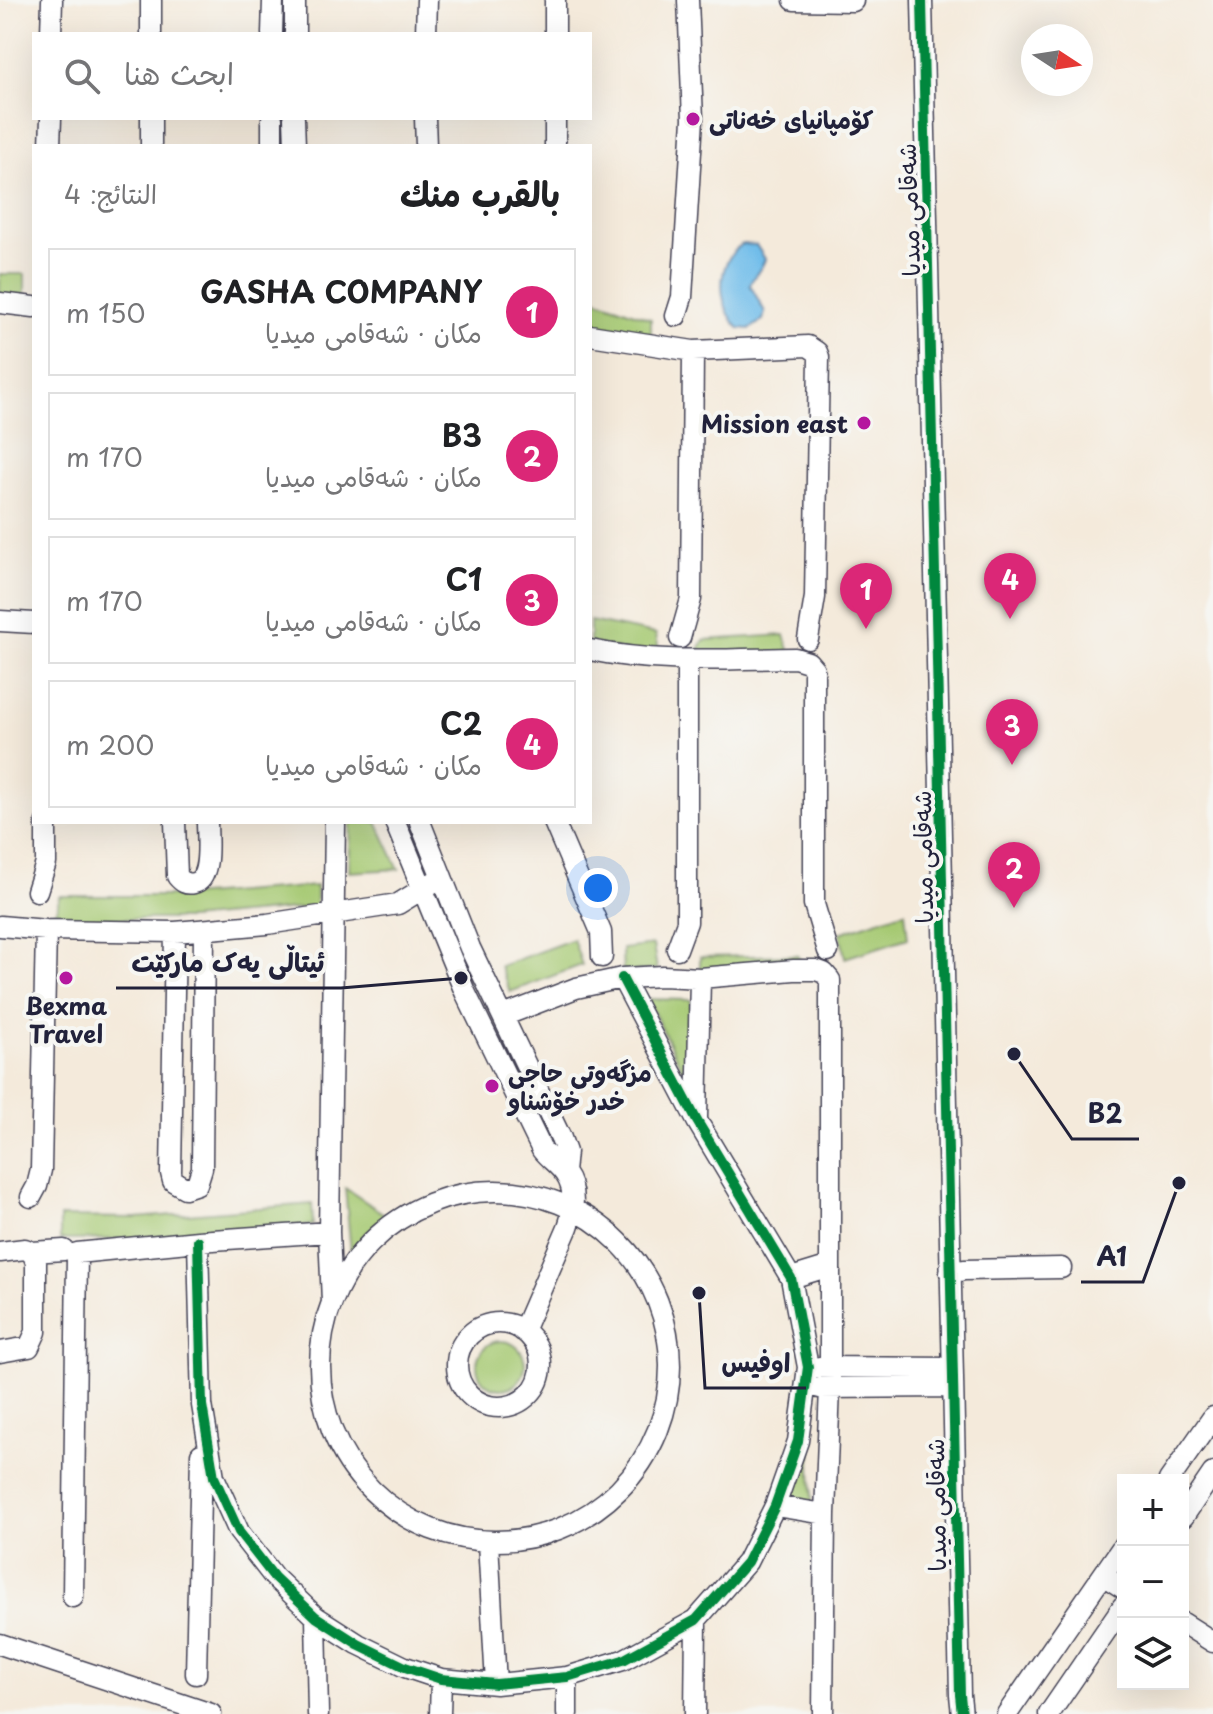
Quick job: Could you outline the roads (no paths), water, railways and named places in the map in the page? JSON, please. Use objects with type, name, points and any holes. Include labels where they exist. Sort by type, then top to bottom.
[{"type":"street","points":[[51,32],[52,0]]},
{"type":"street","points":[[151,0],[151,32]]},
{"type":"street","points":[[272,32],[273,0]]},
{"type":"street","points":[[295,0],[295,32]]},
{"type":"street","points":[[426,32],[427,0]]},
{"type":"street","points":[[555,0],[555,32]]},
{"type":"street","points":[[676,316],[682,297],[693,119],[688,0]]},
{"type":"street","points":[[794,0],[853,1]]},
{"type":"street","name":"شەقامی میدیا","points":[[922,0],[962,1714]]},
{"type":"street","points":[[50,144],[51,120]]},
{"type":"street","points":[[151,120],[151,144]]},
{"type":"street","points":[[272,120],[272,144]]},
{"type":"street","points":[[294,120],[295,144]]},
{"type":"street","points":[[425,120],[426,144]]},
{"type":"street","points":[[555,120],[555,144]]},
{"type":"street","points":[[0,303],[32,307]]},
{"type":"street","points":[[592,335],[693,351],[808,346],[817,352],[815,597],[808,639]]},
{"type":"street","points":[[680,638],[691,599],[693,351]]},
{"type":"street","points":[[0,621],[32,623]]},
{"type":"street","points":[[592,650],[624,657],[687,660],[795,658],[808,662],[814,669],[814,904],[828,951]]},
{"type":"street","points":[[677,949],[687,922],[687,660]]},
{"type":"street","points":[[37,891],[46,863],[46,824]]},
{"type":"street","points":[[175,824],[177,876],[185,883],[192,884],[205,875],[207,824]]},
{"type":"street","points":[[332,1305],[329,1232],[335,824]]},
{"type":"street","points":[[396,824],[465,992],[542,1150],[564,1172]]},
{"type":"street","points":[[421,824],[470,948],[566,1152],[564,1172],[571,1190],[573,1209],[523,1331]]},
{"type":"street","points":[[556,825],[601,932],[602,957]]},
{"type":"street","points":[[0,926],[46,930],[204,931],[398,904],[442,877]]},
{"type":"street","points":[[31,1197],[41,1170],[46,930]]},
{"type":"street","points":[[175,932],[171,1163],[173,1181],[185,1188],[197,1184],[202,1168],[204,931]]},
{"type":"street","points":[[503,1016],[576,988],[622,978],[700,978],[816,970],[830,980],[830,1378],[823,1714]]},
{"type":"street","points":[[202,1405],[214,1477],[239,1532],[274,1577],[316,1617],[358,1644],[405,1667],[441,1679],[496,1684],[567,1677],[623,1660],[696,1620],[747,1562],[775,1506],[798,1441],[808,1378],[791,1278],[697,1121],[622,978]]},
{"type":"street","points":[[697,1121],[700,978]]},
{"type":"street","points":[[477,1192],[526,1194],[573,1209],[616,1240],[648,1281],[663,1318],[670,1357],[664,1410],[644,1459],[610,1499],[565,1527],[540,1536],[488,1542],[444,1534],[404,1516],[370,1489],[344,1454],[327,1413],[321,1370],[325,1326],[332,1305],[354,1264],[388,1229],[430,1204],[477,1192]]},
{"type":"street","points":[[73,1597],[77,1253],[329,1232]]},
{"type":"street","points":[[196,1674],[202,1405],[198,1241]]},
{"type":"street","points":[[0,1252],[64,1250]]},
{"type":"street","points":[[0,1352],[29,1347],[34,1340],[36,1262],[32,1252]]},
{"type":"street","points":[[791,1278],[830,1266]]},
{"type":"street","points":[[950,1273],[1061,1268]]},
{"type":"street","points":[[497,1323],[523,1331],[539,1353],[538,1380],[531,1392],[507,1406],[494,1407],[480,1403],[461,1384],[457,1371],[463,1344],[483,1326],[497,1323]]},
{"type":"street","points":[[808,1378],[952,1377]]},
{"type":"street","points":[[1173,1474],[1213,1417]]},
{"type":"street","points":[[1189,1508],[1213,1473]]},
{"type":"street","points":[[775,1506],[825,1514]]},
{"type":"street","points":[[488,1542],[496,1684]]},
{"type":"street","points":[[1007,1714],[1117,1555]]},
{"type":"street","points":[[1103,1575],[1117,1584]]},
{"type":"street","points":[[1049,1714],[1117,1615]]},
{"type":"street","points":[[316,1617],[318,1714]]},
{"type":"street","points":[[695,1714],[696,1620]]},
{"type":"street","points":[[1189,1627],[1213,1642]]},
{"type":"street","points":[[0,1644],[211,1714]]},
{"type":"street","points":[[567,1677],[567,1714]]},
{"type":"street","points":[[440,1714],[441,1679]]},
{"type":"water","points":[[742,244],[756,245],[765,259],[750,285],[765,312],[763,320],[750,329],[739,328],[723,297],[723,274],[727,262]]},
{"type":"place","name":"کۆمپانیای خەناتی","points":[[693,119]]},
{"type":"place","name":"Mission east","points":[[864,423]]},
{"type":"place","name":"C2","points":[[1010,619]]},
{"type":"place","name":"GASHA COMPANY","points":[[866,629]]},
{"type":"place","name":"C1","points":[[1012,765]]},
{"type":"place","name":"B3","points":[[1014,908]]},
{"type":"place","name":"Bexma Travel","points":[[66,978]]},
{"type":"place","name":"ئیتاڵی یەک مارکێت","points":[[461,978]]},
{"type":"place","name":"B2","points":[[1014,1054]]},
{"type":"place","name":"مزگه‌وتی حاجی خدر خۆشناو","points":[[492,1086]]},
{"type":"place","name":"A1","points":[[1179,1183]]},
{"type":"place","name":"اوفيس","points":[[699,1293]]}]
